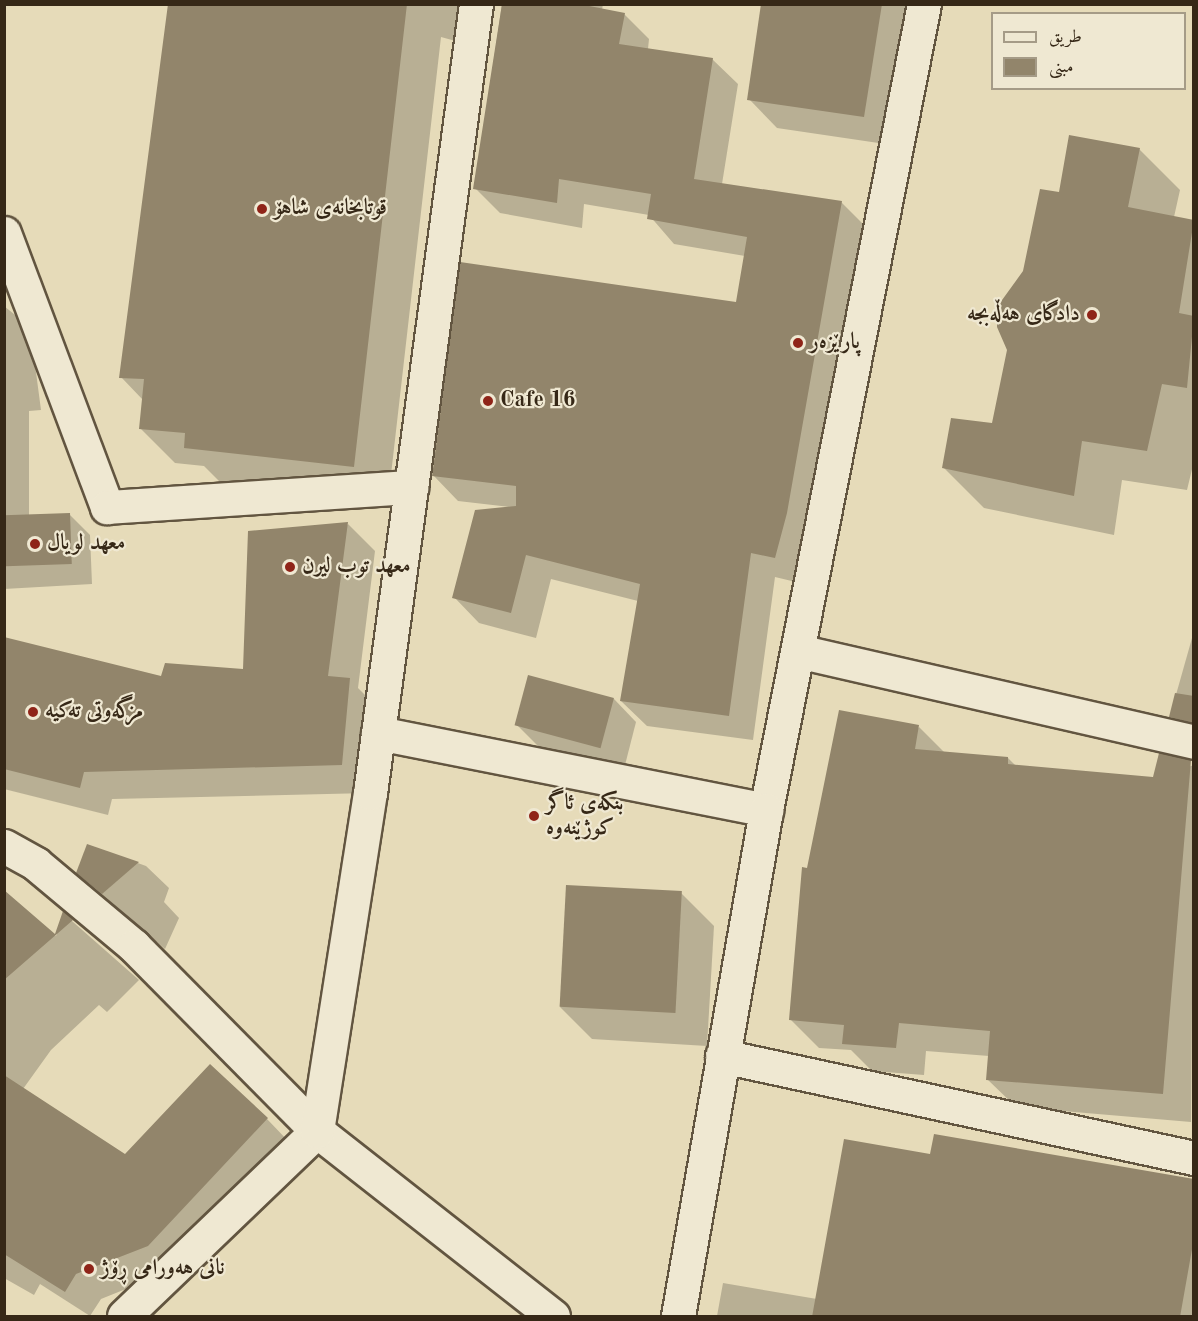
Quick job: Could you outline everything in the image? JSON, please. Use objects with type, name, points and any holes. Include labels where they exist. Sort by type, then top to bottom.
[{"type":"street","points":[[124,1317],[317,1131],[378,733],[476,4]]},
{"type":"street","points":[[678,1317],[766,810],[924,4]]},
{"type":"street","points":[[4,233],[107,507],[411,487]]},
{"type":"street","points":[[798,651],[1194,742]]},
{"type":"street","points":[[378,733],[766,810]]},
{"type":"street","points":[[4,846],[36,864],[134,946],[317,1131],[553,1317]]},
{"type":"street","points":[[722,1056],[1194,1158]]},
{"type":"building","name":"قوتابخانەی شاهۆ","points":[[168,4],[407,4],[354,467],[184,448],[185,433],[139,429],[144,379],[119,378]]},
{"type":"building","points":[[502,4],[579,4],[625,13],[619,44],[713,58],[694,179],[842,201],[787,513],[775,558],[751,553],[729,716],[620,701],[640,584],[526,555],[511,613],[452,598],[475,510],[516,506],[516,486],[432,476],[460,262],[736,302],[747,237],[647,219],[651,194],[559,179],[557,203],[473,189]]},
{"type":"building","points":[[761,4],[882,4],[864,117],[747,100]]},
{"type":"building","name":"دادگای هەڵەبجە","points":[[1069,135],[1140,148],[1128,207],[1194,220],[1179,313],[1194,316],[1187,388],[1162,384],[1147,451],[1082,441],[1074,496],[942,468],[951,418],[992,423],[1007,350],[997,327],[997,307],[1023,271],[1040,189],[1059,192]]},
{"type":"building","points":[[70,513],[72,564],[6,566],[4,515]]},
{"type":"building","points":[[348,522],[328,676],[350,678],[342,765],[84,772],[80,788],[4,769],[4,637],[161,676],[165,663],[243,669],[248,531]]},
{"type":"building","points":[[528,675],[614,698],[601,748],[515,725]]},
{"type":"building","points":[[1175,693],[1194,696],[1194,723],[1169,717]]},
{"type":"building","points":[[839,710],[919,725],[915,749],[1008,757],[1008,764],[1153,777],[1159,753],[1191,760],[1163,1094],[986,1080],[990,1031],[899,1023],[896,1048],[842,1044],[844,1025],[789,1020],[802,867],[807,868]]},
{"type":"building","points":[[87,844],[139,862],[102,894],[76,873]]},
{"type":"building","points":[[566,885],[682,891],[675,1013],[560,1007]]},
{"type":"building","points":[[4,890],[55,934],[63,911],[73,920],[4,980]]},
{"type":"building","points":[[210,1064],[268,1118],[148,1246],[76,1274],[65,1292],[4,1254],[4,1075],[125,1154]]},
{"type":"building","points":[[934,1134],[1194,1179],[1194,1238],[1180,1317],[812,1317],[844,1139],[930,1154]]},
{"type":"place","name":"قوتابخانەی شاهۆ","points":[[262,209]]},
{"type":"place","name":"دادگای هەڵەبجە","points":[[1092,315]]},
{"type":"place","name":"پارێزەر","points":[[798,343]]},
{"type":"place","name":"Cafe 16","points":[[488,401]]},
{"type":"place","name":"معهد لويال","points":[[35,544]]},
{"type":"place","name":"معهد توب ليرن","points":[[290,567]]},
{"type":"place","name":"مزگەوتی تەکیە","points":[[33,712]]},
{"type":"place","name":"بنکەی ئاگر کوژێنەوە","points":[[534,816]]},
{"type":"place","name":"نانی هەورامی ڕۆژ","points":[[89,1269]]}]
